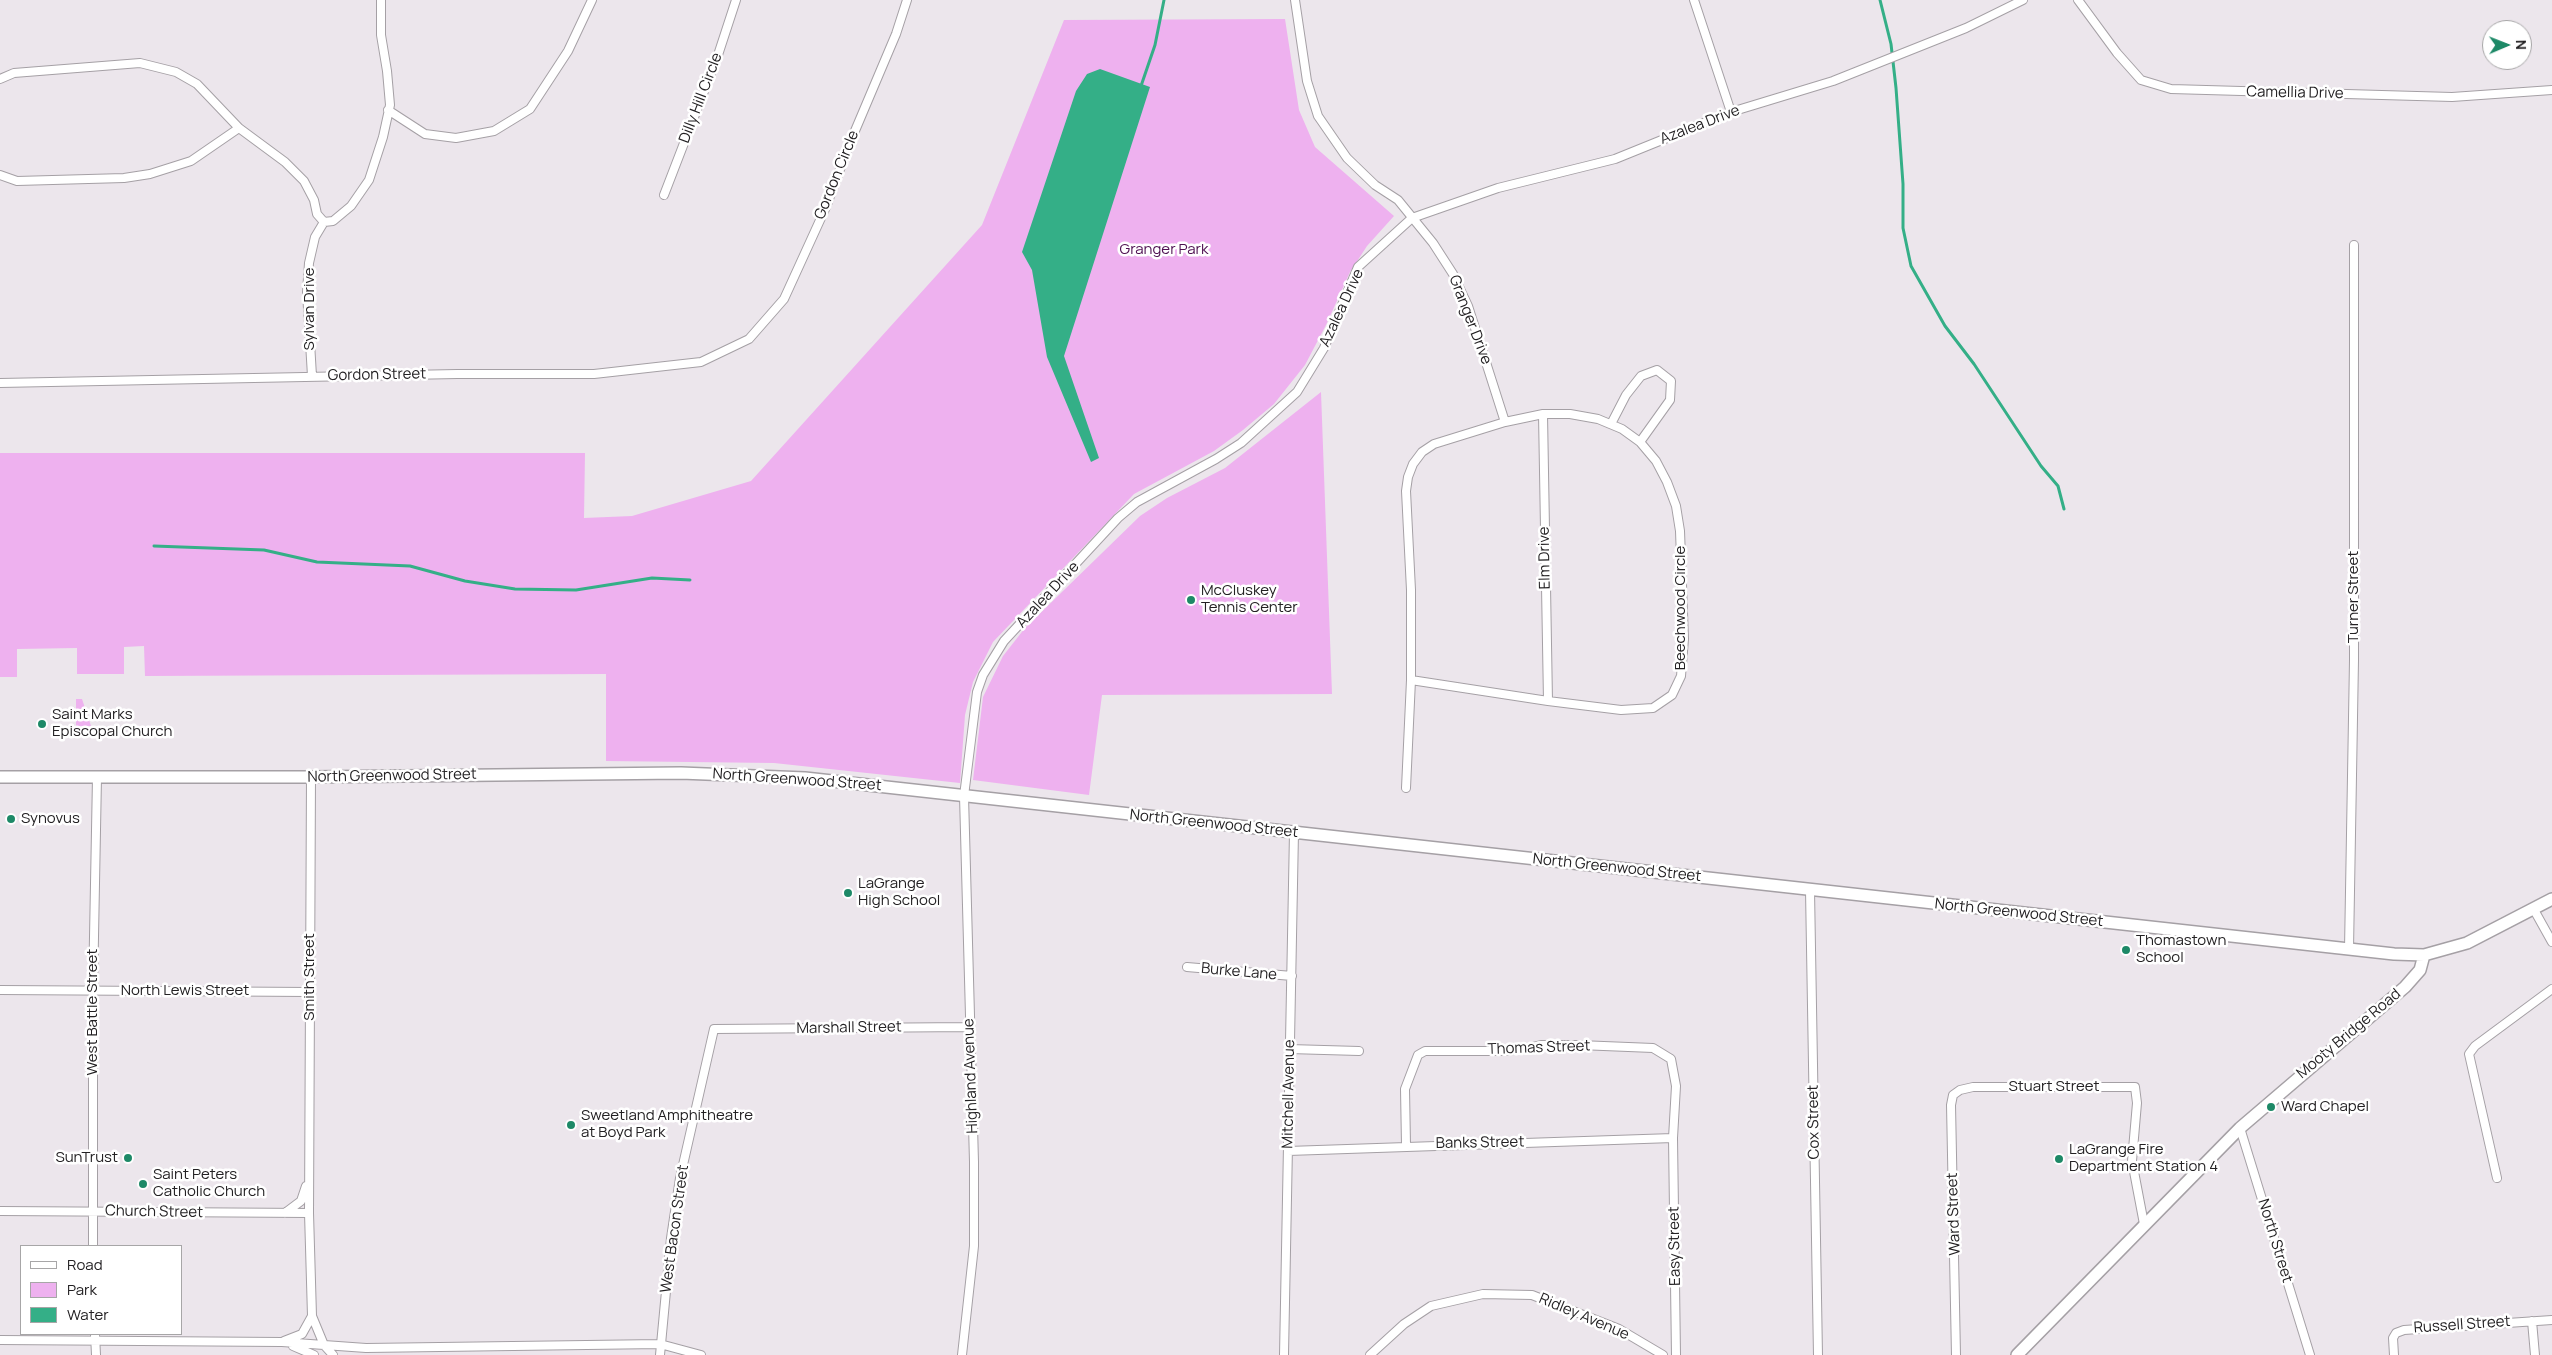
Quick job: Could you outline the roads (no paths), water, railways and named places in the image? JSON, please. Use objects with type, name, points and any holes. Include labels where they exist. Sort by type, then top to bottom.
[{"type":"main road","name":"North Greenwood Street","points":[[0,777],[311,777],[681,773],[805,778],[2349,949],[2424,955]]},
{"type":"main road","points":[[2424,955],[2467,943],[2552,899]]},
{"type":"main road","name":"Mooty Bridge Road","points":[[2017,1355],[2240,1128],[2405,987],[2420,970],[2424,955]]},
{"type":"street","points":[[0,79],[14,73],[140,63],[176,72],[197,84],[220,106],[238,128],[285,162],[304,181],[314,200],[317,214],[324,222],[333,221],[351,206],[369,180],[384,137],[390,104],[381,35],[381,0]]},
{"type":"street","points":[[388,110],[425,134],[456,138],[494,131],[530,109],[568,51],[592,0]]},
{"type":"street","name":"Dilly Hill Circle","points":[[664,195],[718,55],[736,0]]},
{"type":"street","name":"Gordon Circle","points":[[749,339],[784,299],[826,207],[849,145],[896,34],[907,0]]},
{"type":"street","name":"Granger Drive","points":[[1295,0],[1307,81],[1318,116],[1347,158],[1375,185],[1398,200],[1433,243],[1460,290],[1505,422]]},
{"type":"street","points":[[1694,0],[1731,112]]},
{"type":"street","name":"Azalea Drive","points":[[964,796],[977,692],[983,675],[1004,641],[1118,518],[1137,502],[1216,459],[1241,443],[1297,392],[1324,348],[1358,267],[1412,218],[1498,188],[1615,159],[1731,112],[1833,81],[1966,28],[2023,0]]},
{"type":"street","name":"Camellia Drive","points":[[2078,0],[2141,80],[2171,89],[2452,97],[2552,90]]},
{"type":"street","points":[[0,175],[17,181],[124,178],[150,174],[191,161],[238,128]]},
{"type":"street","name":"Sylvan Drive","points":[[312,376],[308,302],[309,263],[315,237],[324,222]]},
{"type":"street","name":"Turner Street","points":[[2349,949],[2354,660],[2354,245]]},
{"type":"street","name":"Gordon Street","points":[[0,383],[312,376],[594,374],[701,362],[749,339]]},
{"type":"street","points":[[1611,424],[1626,395],[1641,376],[1658,370],[1671,381],[1670,400],[1640,442]]},
{"type":"street","name":"Beechwood Circle","points":[[1406,788],[1411,680],[1406,491],[1410,470],[1422,452],[1434,444],[1505,422],[1542,414],[1570,414],[1611,424],[1640,442],[1656,461],[1667,482],[1679,518],[1683,564],[1684,639],[1679,682],[1666,700],[1646,710],[1621,710],[1548,702],[1411,680]]},
{"type":"street","name":"Elm Drive","points":[[1542,414],[1548,702]]},
{"type":"street","name":"West Battle Street","points":[[93,1245],[93,990],[97,777]]},
{"type":"street","name":"Smith Street","points":[[311,777],[308,1213],[312,1316],[324,1345],[333,1355]]},
{"type":"street","name":"Highland Avenue","points":[[962,1355],[974,1246],[974,1162],[964,796]]},
{"type":"street","name":"Mitchell Avenue","points":[[1284,1355],[1294,832]]},
{"type":"street","name":"Cox Street","points":[[1810,890],[1818,1355]]},
{"type":"street","points":[[2533,908],[2552,942]]},
{"type":"street","name":"Burke Lane","points":[[1187,967],[1292,976]]},
{"type":"street","points":[[2497,1178],[2470,1054],[2475,1046],[2552,989]]},
{"type":"street","name":"North Lewis Street","points":[[0,990],[310,992]]},
{"type":"street","name":"Marshall Street","points":[[728,1029],[970,1027]]},
{"type":"street","name":"West Bacon Street","points":[[660,1355],[680,1178],[714,1029],[728,1029]]},
{"type":"street","name":"Thomas Street","points":[[1406,1145],[1405,1089],[1418,1055],[1432,1050],[1456,1052],[1524,1050],[1541,1045],[1559,1044],[1653,1048],[1671,1059],[1676,1086],[1673,1138]]},
{"type":"street","points":[[1289,1049],[1359,1052]]},
{"type":"street","name":"Stuart Street","points":[[1973,1087],[2135,1087],[2137,1103],[2132,1160],[2144,1224]]},
{"type":"street","name":"Ward Street","points":[[1956,1355],[1951,1105],[1953,1095],[1960,1090],[1973,1087]]},
{"type":"street","name":"North Street","points":[[2240,1128],[2310,1355]]},
{"type":"street","name":"Banks Street","points":[[1288,1151],[1406,1145],[1673,1138]]},
{"type":"street","name":"Easy Street","points":[[1673,1138],[1676,1355]]},
{"type":"street","name":"Smith Street","points":[[285,1213],[301,1201],[309,1176]]},
{"type":"street","name":"Church Street","points":[[0,1211],[308,1213]]},
{"type":"street","name":"Ridley Avenue","points":[[1370,1355],[1404,1324],[1431,1306],[1483,1294],[1532,1295],[1619,1329],[1663,1355]]},
{"type":"street","points":[[282,1342],[302,1334],[312,1316]]},
{"type":"street","name":"Russell Street","points":[[2394,1355],[2393,1338],[2396,1333],[2404,1330],[2552,1320]]},
{"type":"street","points":[[2532,1321],[2535,1355]]},
{"type":"street","points":[[0,1340],[96,1337],[282,1342],[366,1348],[660,1344],[701,1355]]},
{"type":"street","points":[[96,1337],[96,1355]]},
{"type":"street","points":[[282,1342],[313,1355]]},
{"type":"water","points":[[1100,69],[1150,87],[1064,356],[1099,458],[1091,462],[1047,357],[1032,270],[1022,252],[1076,91],[1087,74]]},
{"type":"waterway","points":[[1141,86],[1155,45],[1164,0]]},
{"type":"waterway","points":[[1880,0],[1891,44],[1903,184],[1903,228],[1911,266],[1945,326],[1974,364],[2041,466],[2058,486],[2064,509]]},
{"type":"waterway","points":[[154,546],[264,550],[317,562],[410,566],[465,581],[515,589],[576,590],[652,578],[690,580]]},
{"type":"place","name":"McCluskey Tennis Center","points":[[1191,600]]},
{"type":"place","name":"Saint Marks Episcopal Church","points":[[42,724]]},
{"type":"place","name":"Synovus","points":[[11,819]]},
{"type":"place","name":"LaGrange High School","points":[[848,893]]},
{"type":"place","name":"Thomastown School","points":[[2126,950]]},
{"type":"place","name":"Ward Chapel","points":[[2271,1107]]},
{"type":"place","name":"Sweetland Amphitheatre at Boyd Park","points":[[571,1125]]},
{"type":"place","name":"SunTrust","points":[[128,1158]]},
{"type":"place","name":"LaGrange Fire Department Station 4","points":[[2059,1159]]},
{"type":"place","name":"Saint Peters Catholic Church","points":[[143,1184]]},
{"type":"park label","name":"Granger Park","points":[[1164,250]]}]
